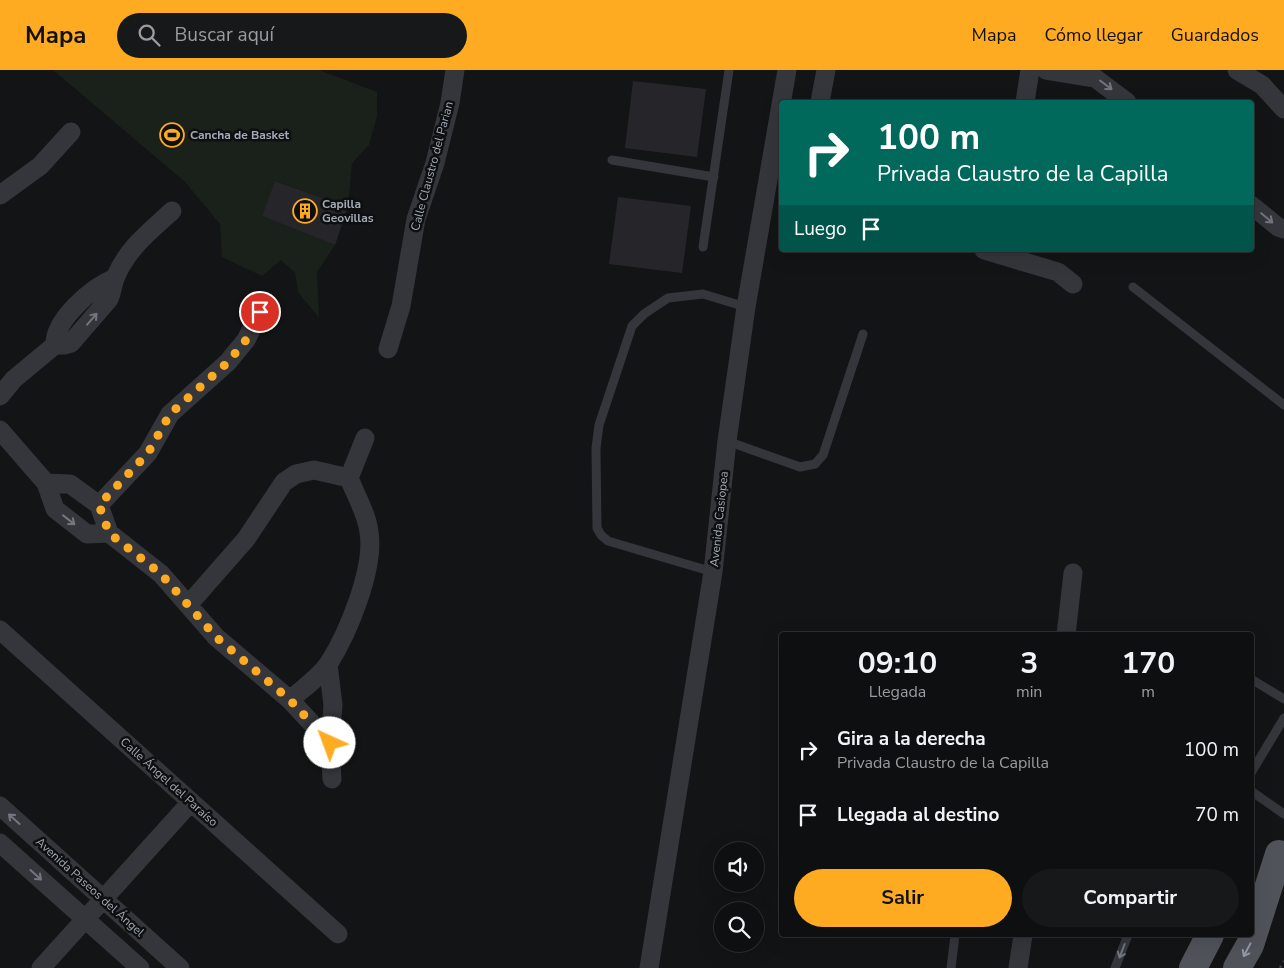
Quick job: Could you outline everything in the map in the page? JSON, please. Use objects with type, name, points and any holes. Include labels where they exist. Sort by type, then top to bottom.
[{"type":"main road","points":[[1254,881],[1281,850]]},
{"type":"main road","points":[[1254,933],[1281,850]]},
{"type":"main road","points":[[1193,968],[1209,937]]},
{"type":"main road","points":[[1237,968],[1253,937]]},
{"type":"street","name":"Calle Claustro del Parian","points":[[388,349],[401,306],[416,219],[435,163],[450,103],[455,70]]},
{"type":"street","name":"Avenida Casiopea","points":[[782,100],[787,70]]},
{"type":"street","points":[[820,100],[826,70]]},
{"type":"street","points":[[1025,100],[1030,70]]},
{"type":"street","points":[[1046,70],[1095,78],[1124,100]]},
{"type":"street","points":[[1247,73],[1262,85],[1284,109]]},
{"type":"street","name":"Avenida Casiopea","points":[[650,968],[712,572],[727,441],[746,307],[779,116]]},
{"type":"street","points":[[0,196],[40,166],[71,132]]},
{"type":"street","points":[[1254,207],[1278,227],[1284,229]]},
{"type":"street","points":[[0,396],[14,379],[55,345],[71,343],[109,299],[113,292],[114,278],[132,248],[172,211]]},
{"type":"street","points":[[1004,253],[1058,272],[1072,284]]},
{"type":"street","points":[[99,505],[148,453],[170,414],[228,362],[240,348],[260,312]]},
{"type":"street","points":[[0,430],[46,483],[55,509],[87,534],[109,533]]},
{"type":"street","points":[[290,700],[328,664],[344,634],[364,582],[371,550],[366,519],[349,478],[365,438]]},
{"type":"street","points":[[189,604],[246,540],[284,482],[296,474],[314,470],[349,478]]},
{"type":"street","points":[[46,483],[70,484],[99,505],[109,533],[161,574],[216,637],[290,700],[330,743]]},
{"type":"street","points":[[1066,632],[1074,573]]},
{"type":"street","name":"Calle Ángel del Paraíso","points":[[0,630],[338,934]]},
{"type":"street","points":[[328,664],[333,704],[330,743],[332,779]]},
{"type":"street","points":[[41,968],[192,802]]},
{"type":"street","name":"Avenida Paseos del Ángel","points":[[0,806],[180,968]]},
{"type":"street","points":[[0,843],[140,968]]},
{"type":"street","points":[[1018,968],[1023,937]]},
{"type":"lane","points":[[703,246],[714,177],[727,70]]},
{"type":"lane","points":[[612,160],[714,177]]},
{"type":"lane","points":[[1132,287],[1284,405]]},
{"type":"lane","points":[[712,572],[608,540],[601,535],[598,528],[596,448],[599,424],[632,326],[644,314],[668,298],[703,294],[746,307]]},
{"type":"lane","points":[[727,441],[800,468],[815,464],[823,455],[863,334]]},
{"type":"lane","points":[[1254,681],[1284,699]]},
{"type":"lane","points":[[1254,768],[1284,718]]},
{"type":"lane","points":[[1254,793],[1284,814]]},
{"type":"lane","points":[[951,968],[954,937]]},
{"type":"lane","points":[[1115,968],[1127,937]]},
{"type":"path","points":[[1280,968],[1284,961]]},
{"type":"shaded area","points":[[53,70],[319,70],[377,92],[377,117],[369,145],[352,163],[348,207],[276,181],[262,216],[335,245],[317,272],[319,318],[298,292],[295,273],[281,260],[262,276],[222,257],[220,224],[184,181]]},
{"type":"building","points":[[633,81],[706,89],[697,157],[625,148]]},
{"type":"building","name":"Capilla Geovillas","points":[[275,181],[348,207],[335,245],[262,216]]},
{"type":"building","points":[[618,197],[691,206],[682,273],[609,264]]},
{"type":"place","name":"Cancha de Basket","points":[[172,135]]},
{"type":"place","name":"Capilla Geovillas","points":[[305,211]]},
{"type":"route","points":[[260,312],[246,340],[228,362],[200,385],[170,414],[148,453],[99,505],[109,533],[161,574],[216,637],[290,700],[330,743]]}]
